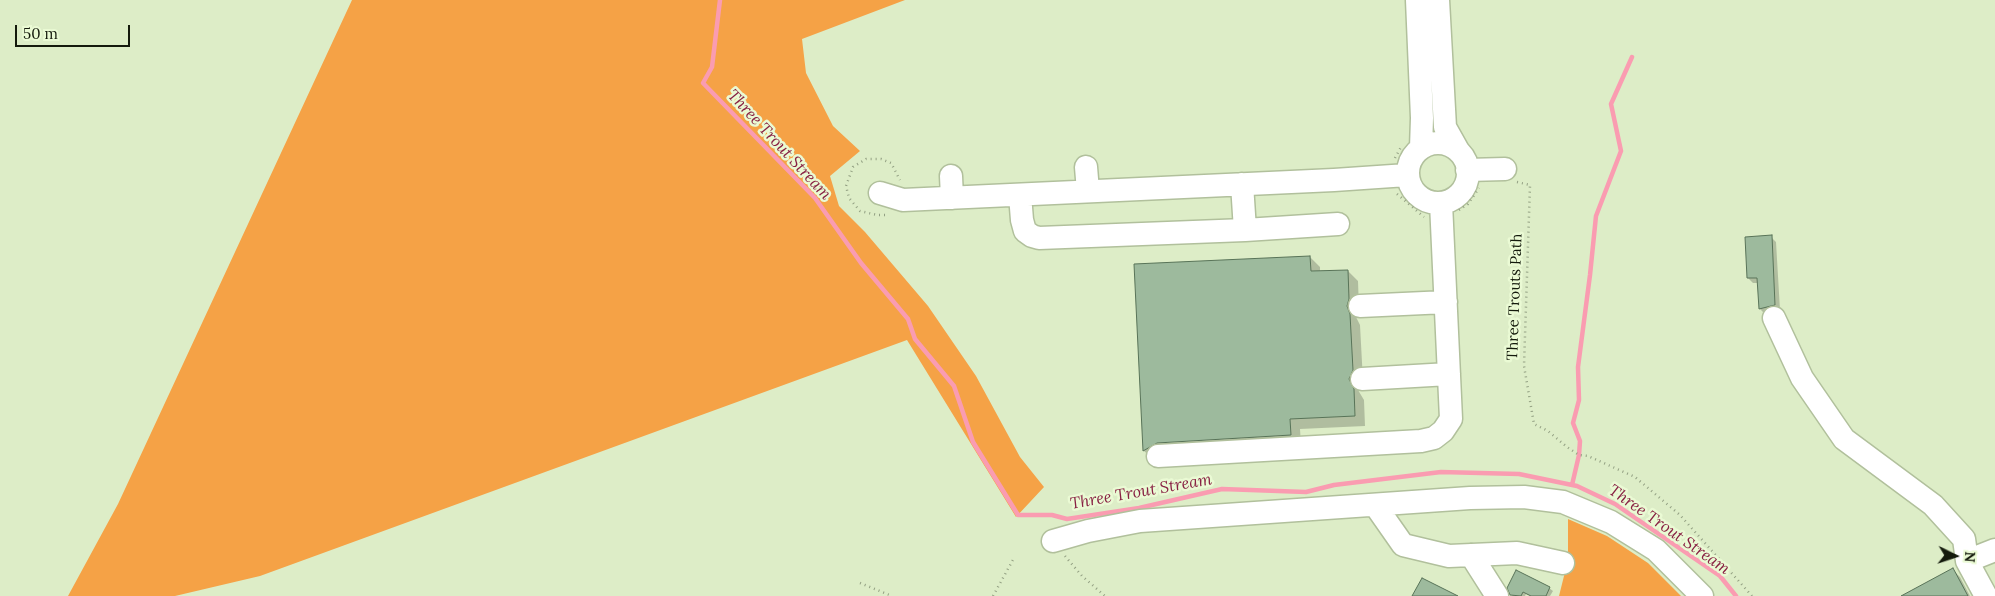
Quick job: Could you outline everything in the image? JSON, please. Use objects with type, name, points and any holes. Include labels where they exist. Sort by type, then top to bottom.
[{"type":"street","points":[[1417,0],[1422,118],[1421,148]]},
{"type":"street","points":[[1438,0],[1445,127],[1463,161],[1467,179],[1464,188],[1458,195],[1441,203],[1422,199],[1410,184],[1408,175],[1411,160],[1421,148],[1430,144],[1441,143],[1451,146],[1463,161],[1509,176]]},
{"type":"street","points":[[1086,167],[1088,192]]},
{"type":"street","points":[[880,193],[902,200],[1408,175]]},
{"type":"street","points":[[951,176],[952,198]]},
{"type":"street","points":[[1242,184],[1245,230]]},
{"type":"street","points":[[1020,195],[1025,231],[1039,238],[1245,230],[1338,224]]},
{"type":"street","points":[[1158,456],[1421,441],[1434,438],[1443,431],[1451,419],[1441,203]]},
{"type":"street","points":[[1360,306],[1446,302]]},
{"type":"street","points":[[1774,318],[1802,378],[1844,439],[1934,505],[1964,539],[1967,561],[1986,596]]},
{"type":"street","points":[[1362,379],[1449,374]]},
{"type":"street","points":[[1053,541],[1088,531],[1140,521],[1524,497],[1563,502],[1611,522],[1656,550],[1702,596]]},
{"type":"street","points":[[1375,505],[1403,545],[1449,556],[1517,553],[1563,562]]},
{"type":"street","points":[[1967,561],[1995,550]]},
{"type":"street","points":[[1471,555],[1497,596]]},
{"type":"path","name":"Three Trouts Path","points":[[1509,176],[1530,185],[1524,366],[1534,424],[1548,431],[1567,447],[1580,454],[1635,477],[1680,514],[1752,596]]},
{"type":"path","points":[[1053,541],[1082,576],[1105,596]]},
{"type":"path","points":[[993,596],[1014,558]]},
{"type":"path","points":[[860,583],[892,596]]},
{"type":"shaded area","points":[[352,0],[905,0],[802,39],[806,73],[833,126],[860,151],[830,176],[839,206],[865,232],[928,306],[976,376],[1020,457],[1044,487],[1016,517],[907,340],[260,576],[175,596],[68,596],[118,504]]},
{"type":"shaded area","points":[[1568,519],[1607,536],[1648,563],[1681,596],[1559,596],[1568,560]]},
{"type":"building","points":[[1772,235],[1775,305],[1759,309],[1757,278],[1747,278],[1745,237]]},
{"type":"building","points":[[1310,256],[1311,271],[1348,270],[1349,299],[1347,306],[1350,314],[1353,370],[1349,379],[1354,389],[1355,416],[1290,419],[1291,435],[1157,443],[1143,451],[1134,264]]},
{"type":"building","points":[[1953,568],[1968,596],[1901,596]]},
{"type":"building","points":[[1516,570],[1550,587],[1546,596],[1531,596],[1523,592],[1521,596],[1510,595],[1507,588]]},
{"type":"building","points":[[1422,578],[1458,596],[1412,596]]},
{"type":"waterway","name":"Three Trout Stream","points":[[720,0],[712,67],[703,83],[815,198],[861,263],[908,319],[915,339],[954,386],[973,442],[1018,515],[1052,515],[1067,519],[1139,508],[1222,489],[1306,492],[1334,485],[1441,472],[1519,474],[1577,486],[1615,504],[1720,576],[1736,596]]},
{"type":"waterway","points":[[1572,485],[1579,455],[1580,441],[1573,423],[1579,400],[1578,367],[1596,216],[1621,151],[1611,104],[1632,57]]}]
